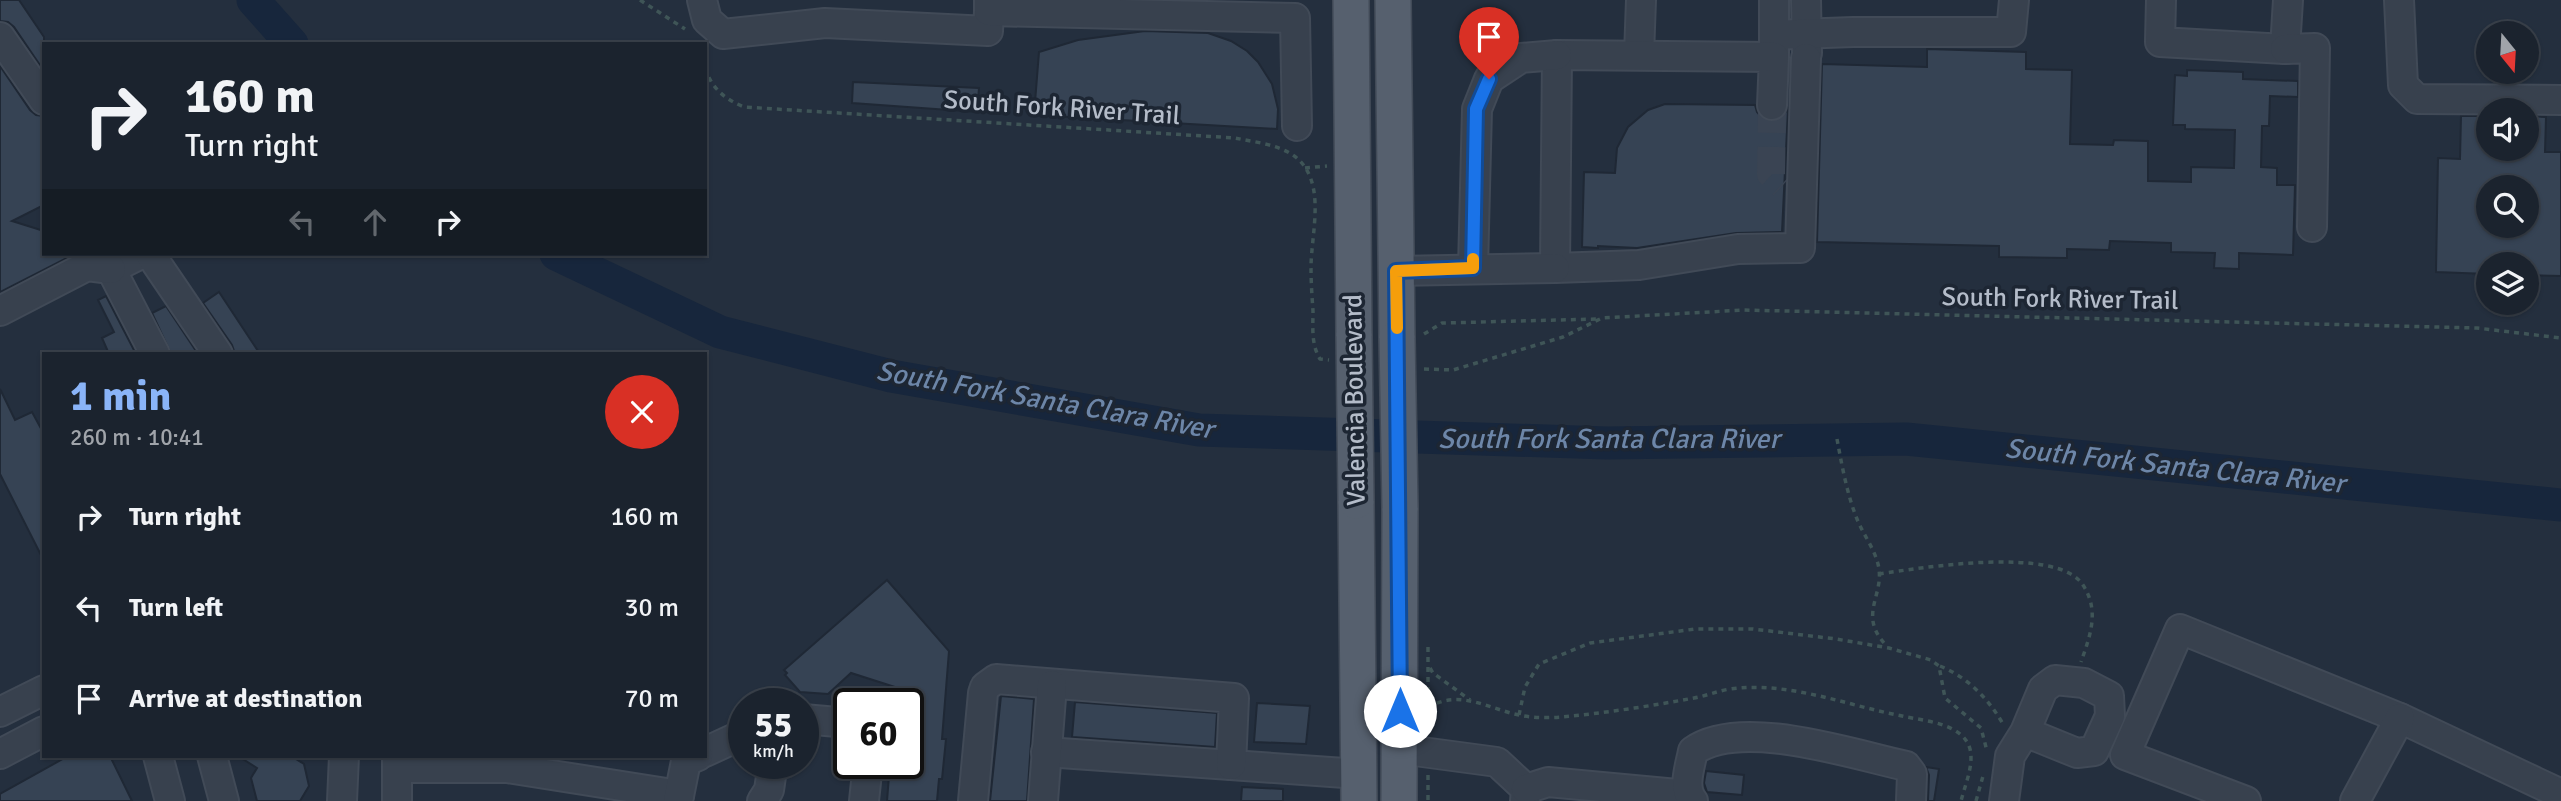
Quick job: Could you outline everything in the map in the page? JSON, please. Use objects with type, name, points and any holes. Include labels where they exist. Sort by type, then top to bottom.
[{"type":"main road","name":"Valencia Boulevard","points":[[1351,0],[1359,788]]},
{"type":"main road","name":"Valencia Boulevard","points":[[1394,0],[1396,271],[1409,338],[1400,508],[1399,801]]},
{"type":"street","points":[[702,0],[707,20],[723,34],[825,23],[988,31],[989,5],[1160,7],[1295,18],[1297,126]]},
{"type":"street","points":[[1640,55],[1641,0]]},
{"type":"street","points":[[1772,106],[1774,0]]},
{"type":"street","points":[[1396,271],[1640,265],[1738,249],[1800,248],[1792,185],[1806,47],[1806,0]]},
{"type":"street","points":[[1473,268],[1476,109],[1489,79],[1521,58],[1640,55],[1774,46],[1806,47],[1853,32],[2011,32],[2014,0]]},
{"type":"street","points":[[2161,0],[2160,42],[2315,48],[2312,227]]},
{"type":"street","points":[[2286,48],[2288,0]]},
{"type":"street","points":[[2399,0],[2403,85],[2417,99],[2561,100]]},
{"type":"street","points":[[0,37],[42,97]]},
{"type":"street","points":[[1555,268],[1557,55]]},
{"type":"street","points":[[0,311],[87,266],[111,269],[137,256]]},
{"type":"street","points":[[151,256],[217,352]]},
{"type":"street","points":[[111,269],[154,352]]},
{"type":"street","points":[[2246,801],[2125,755],[2180,629],[2400,718],[2553,795]]},
{"type":"street","points":[[973,801],[985,687],[996,679],[1234,698],[1231,765]]},
{"type":"street","points":[[2004,801],[2019,742],[2043,689],[2055,680],[2084,682],[2109,696],[2110,716],[2094,751],[2077,752],[2019,742]]},
{"type":"street","points":[[1043,801],[1052,685]]},
{"type":"street","points":[[0,712],[42,691]]},
{"type":"street","points":[[2355,801],[2400,718]]},
{"type":"street","points":[[0,754],[42,732]]},
{"type":"street","points":[[1400,749],[1497,762],[1526,795],[1548,782],[1691,798],[1687,787],[1693,751],[1704,743],[1742,736],[1798,742],[1906,766],[1912,774],[1911,801]]},
{"type":"street","points":[[707,752],[728,742]]},
{"type":"street","points":[[1046,752],[1231,765],[1359,788]]},
{"type":"street","points":[[159,758],[170,801]]},
{"type":"street","points":[[213,758],[224,801]]},
{"type":"street","points":[[342,801],[344,758]]},
{"type":"street","points":[[397,801],[397,762],[507,768],[567,789],[679,798],[696,758]]},
{"type":"street","points":[[762,801],[769,790],[771,779]]},
{"type":"street","points":[[864,801],[866,779]]},
{"type":"path","points":[[640,0],[691,34]]},
{"type":"path","name":"South Fork River Trail","points":[[707,72],[717,90],[730,101],[744,107],[1236,138],[1273,146],[1292,155],[1305,168]]},
{"type":"path","points":[[1312,288],[1315,205],[1314,188],[1305,168],[1336,165]]},
{"type":"path","name":"South Fork River Trail","points":[[1563,337],[1602,318],[1744,310],[2477,328],[2561,338]]},
{"type":"path","points":[[1409,338],[1442,323],[1602,318]]},
{"type":"path","points":[[1836,439],[1856,517],[1878,564],[1879,574],[1872,616],[1879,638],[1889,648]]},
{"type":"path","points":[[1879,574],[1992,561],[2026,562],[2063,570],[2082,583],[2091,605],[2092,632],[2075,682]]},
{"type":"path","points":[[1519,715],[1525,687],[1539,664],[1590,643],[1696,629],[1753,629],[1889,648],[1931,660],[1955,672],[1974,688],[2019,742]]},
{"type":"path","points":[[1428,666],[1433,673],[1470,700],[1450,699],[1437,702],[1428,708]]},
{"type":"path","points":[[1939,666],[1945,698],[1981,728],[1987,751],[1986,763]]},
{"type":"path","points":[[1976,801],[1983,775]]},
{"type":"building","points":[[0,0],[19,0],[44,37],[42,68],[14,27],[8,22],[0,21]]},
{"type":"building","points":[[1145,31],[1208,33],[1231,41],[1247,51],[1258,62],[1272,84],[1278,109],[1277,129],[1034,115],[1039,52],[1078,40]]},
{"type":"building","points":[[1927,49],[2026,52],[2026,69],[2072,70],[2070,144],[2113,145],[2114,140],[2148,141],[2148,181],[2191,182],[2191,167],[2234,168],[2235,130],[2185,129],[2185,125],[2173,125],[2175,75],[2187,76],[2187,70],[2243,72],[2243,79],[2298,81],[2298,97],[2270,96],[2269,126],[2262,126],[2261,167],[2277,168],[2277,185],[2295,185],[2293,255],[2239,253],[2239,269],[2214,268],[2215,253],[2171,252],[2171,243],[2110,241],[2109,250],[2067,249],[2067,258],[1999,257],[1999,246],[1817,242],[1822,64],[1927,67]]},
{"type":"building","points":[[0,66],[30,110],[42,116],[42,206],[12,221],[42,230],[42,256],[67,258],[0,292]]},
{"type":"building","points":[[853,82],[979,88],[977,112],[852,103]]},
{"type":"building","points":[[1665,104],[1755,105],[1763,119],[1772,122],[1780,119],[1788,109],[1782,232],[1736,233],[1637,248],[1582,247],[1584,172],[1615,173],[1617,148],[1628,127],[1648,110]]},
{"type":"building","points":[[2461,116],[2476,116],[2476,161],[2539,161],[2539,117],[2546,117],[2545,152],[2561,152],[2561,276],[2539,275],[2539,252],[2476,252],[2476,274],[2436,272],[2438,158],[2460,159]]},
{"type":"building","points":[[219,292],[259,352],[234,352],[203,303]]},
{"type":"building","points":[[106,296],[135,352],[108,352],[102,338],[114,332],[98,300]]},
{"type":"building","points":[[166,306],[197,352],[170,352],[152,313]]},
{"type":"building","points":[[0,389],[15,420],[32,412],[42,430],[42,557],[0,474]]},
{"type":"building","points":[[887,580],[949,651],[942,739],[946,739],[937,801],[887,801],[889,779],[924,779],[924,688],[898,688],[851,673],[828,694],[819,693],[819,688],[796,688],[784,670]]},
{"type":"building","points":[[1001,696],[1034,699],[1027,801],[990,801]]},
{"type":"building","points":[[1075,702],[1217,713],[1215,747],[1072,737]]},
{"type":"building","points":[[1257,703],[1310,706],[1306,744],[1254,742]]},
{"type":"building","points":[[64,758],[111,758],[132,801],[0,801],[0,794]]},
{"type":"building","points":[[241,758],[294,758],[304,764],[309,786],[300,801],[257,801],[251,778],[257,768]]},
{"type":"building","points":[[1926,767],[1939,769],[1934,801],[1928,801],[1929,775]]},
{"type":"building","points":[[1706,771],[1744,775],[1742,795],[1707,792],[1704,783]]},
{"type":"building","points":[[1242,787],[1283,789],[1283,801],[1241,801]]},
{"type":"waterway","name":"South Fork Santa Clara River","points":[[253,0],[290,42]]},
{"type":"waterway","name":"South Fork Santa Clara River","points":[[560,256],[720,332],[891,376],[1199,430],[1607,443],[1906,439],[2561,505]]},
{"type":"tunnel","points":[[1772,105],[1771,174],[1783,185]]},
{"type":"slow traffic","points":[[1397,328],[1396,271],[1473,268],[1473,259]]},
{"type":"route","points":[[1400,711],[1396,271],[1473,268],[1476,109],[1489,79]]}]
